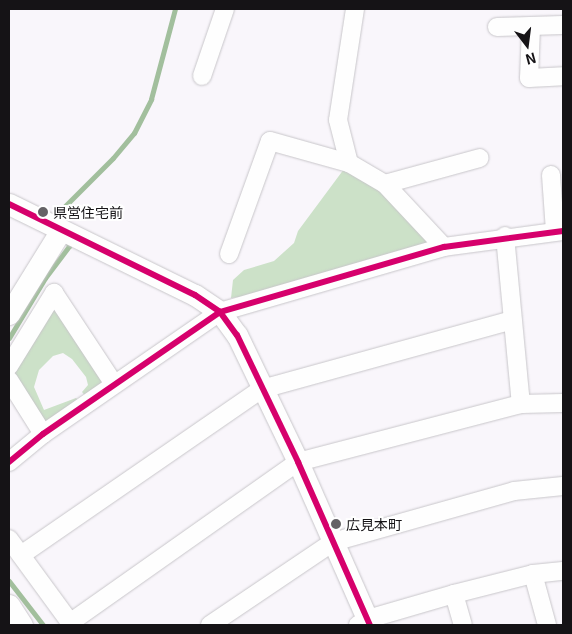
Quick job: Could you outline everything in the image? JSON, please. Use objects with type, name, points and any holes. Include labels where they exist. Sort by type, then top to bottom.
[{"type":"street","points":[[202,76],[225,9]]},
{"type":"street","points":[[349,162],[338,120],[355,9]]},
{"type":"street","points":[[497,27],[563,25]]},
{"type":"street","points":[[531,27],[529,78],[563,76]]},
{"type":"street","points":[[229,254],[270,141],[349,162],[385,184],[444,247]]},
{"type":"street","points":[[385,184],[480,158]]},
{"type":"street","points":[[9,462],[43,434],[220,312],[444,247],[505,236],[559,231],[552,175]]},
{"type":"street","points":[[9,204],[195,295],[220,312],[237,335],[298,462],[333,542],[365,623],[454,594],[533,574],[563,571]]},
{"type":"street","points":[[9,314],[61,230]]},
{"type":"street","points":[[505,236],[521,404]]},
{"type":"street","points":[[9,366],[54,293],[114,384]]},
{"type":"street","points":[[21,555],[262,389],[512,320]]},
{"type":"street","points":[[9,380],[43,434]]},
{"type":"street","points":[[9,539],[72,624],[298,462],[521,404],[563,403]]},
{"type":"street","points":[[210,625],[333,542],[514,491],[563,486]]},
{"type":"street","points":[[533,574],[547,625]]},
{"type":"street","points":[[454,594],[462,625]]},
{"type":"street","points":[[9,605],[22,625]]},
{"type":"green space","points":[[344,169],[365,175],[437,244],[252,296],[231,298],[233,280],[244,270],[274,261],[294,243],[298,231]]},
{"type":"green space","points":[[52,302],[109,383],[88,399],[82,392],[88,385],[86,377],[72,359],[63,353],[53,356],[39,370],[34,387],[44,410],[76,398],[81,402],[44,431],[10,373]]},
{"type":"waterway","points":[[62,222],[59,212],[113,158],[134,133],[151,99],[175,9]]},
{"type":"waterway","points":[[9,338],[45,278],[69,246],[67,240]]},
{"type":"waterway","points":[[9,581],[43,625]]},
{"type":"cycle path","points":[[9,204],[195,295],[220,312],[237,335],[298,462],[370,625]]},
{"type":"cycle path","points":[[9,462],[43,434],[220,312],[444,247],[563,231]]},
{"type":"place","name":"県営住宅前","points":[[43,212]]},
{"type":"place","name":"広見本町","points":[[336,524]]}]
